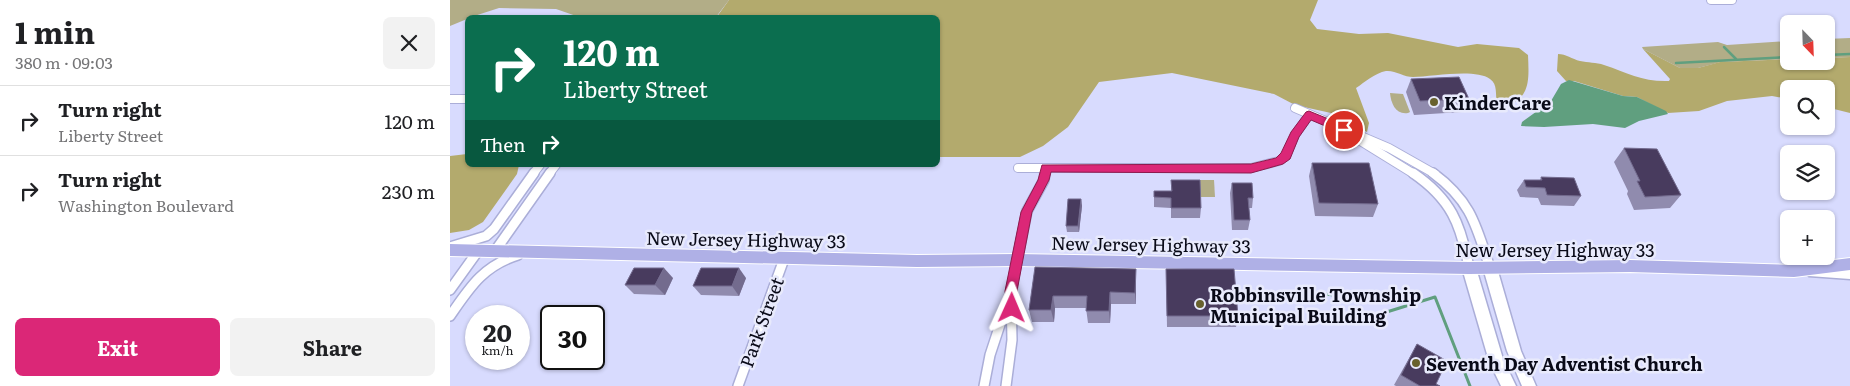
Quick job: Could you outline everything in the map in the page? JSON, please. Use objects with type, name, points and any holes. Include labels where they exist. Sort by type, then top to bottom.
[{"type":"main road","name":"New Jersey Highway 33","points":[[450,249],[917,261],[1017,260],[1468,268],[1630,266],[1794,271],[1850,264]]},
{"type":"street","points":[[1711,0],[1732,0]]},
{"type":"street","points":[[450,99],[465,100]]},
{"type":"street","points":[[1295,108],[1392,150],[1417,164],[1452,188],[1473,218],[1490,268],[1514,351],[1529,386]]},
{"type":"street","points":[[1018,168],[1232,169],[1267,166],[1286,156],[1294,135],[1309,115]]},
{"type":"street","points":[[1344,130],[1416,177],[1444,200],[1459,225],[1468,268],[1496,361],[1509,386]]},
{"type":"street","points":[[450,249],[486,236],[494,229],[539,167]]},
{"type":"street","points":[[495,251],[555,167]]},
{"type":"street","points":[[984,386],[990,355],[1011,291],[1026,212],[1044,180],[1046,168]]},
{"type":"street","points":[[450,290],[478,251]]},
{"type":"street","points":[[450,316],[483,271],[506,258],[536,252]]},
{"type":"street","name":"Park Street","points":[[738,386],[784,258]]},
{"type":"street","points":[[1794,271],[1850,273]]},
{"type":"street","points":[[1006,386],[1012,340],[1011,291]]},
{"type":"shaded area","points":[[450,0],[729,0],[718,15],[573,15],[556,9],[499,8],[477,15],[465,15],[465,20],[450,26]]},
{"type":"shaded area","points":[[729,0],[1318,0],[1310,20],[1317,29],[1359,34],[1388,33],[1458,47],[1477,44],[1519,48],[1528,55],[1528,80],[1519,99],[1503,107],[1497,104],[1493,81],[1483,76],[1453,74],[1413,77],[1396,72],[1382,72],[1356,88],[1369,123],[1367,132],[1331,113],[1295,105],[1274,94],[1172,73],[1099,82],[1068,127],[1043,146],[1020,157],[940,157],[940,15],[718,15]]},
{"type":"shaded area","points":[[1850,38],[1850,57],[1835,58],[1835,39]]},
{"type":"shaded area","points":[[1718,42],[1727,45],[1780,42],[1780,59],[1721,62],[1698,68],[1680,68],[1642,47]]},
{"type":"shaded area","points":[[1643,49],[1680,68],[1698,68],[1720,62],[1780,59],[1780,70],[1835,70],[1835,58],[1850,57],[1850,113],[1835,109],[1835,80],[1780,80],[1780,97],[1772,96],[1727,101],[1699,111],[1668,113],[1637,97],[1623,96],[1574,81],[1566,81],[1557,71],[1558,54],[1580,61],[1601,64],[1651,80],[1669,81],[1670,79]]},
{"type":"shaded area","points":[[1569,80],[1623,96],[1637,97],[1666,111],[1668,114],[1639,121],[1625,128],[1593,124],[1544,127],[1521,126],[1522,122],[1551,101],[1561,84]]},
{"type":"shaded area","points":[[1390,93],[1403,94],[1410,112],[1404,113],[1397,110],[1393,105]]},
{"type":"shaded area","points":[[465,154],[465,167],[519,167],[517,174],[483,222],[469,230],[450,233],[450,156]]},
{"type":"shaded area","points":[[1200,180],[1214,180],[1215,197],[1201,197]]},
{"type":"building","points":[[1459,77],[1469,99],[1420,101],[1411,79]]},
{"type":"building","points":[[1624,148],[1657,149],[1681,195],[1645,197],[1637,181],[1640,181]]},
{"type":"building","points":[[1312,163],[1369,163],[1378,204],[1319,203]]},
{"type":"building","points":[[1541,177],[1574,178],[1581,196],[1547,195],[1545,188],[1526,187],[1524,180],[1542,180]]},
{"type":"building","points":[[1171,180],[1200,180],[1201,208],[1171,208],[1171,198],[1154,197],[1154,191],[1172,191]]},
{"type":"building","points":[[1232,183],[1252,183],[1253,198],[1248,198],[1250,220],[1234,220]]},
{"type":"building","points":[[1068,199],[1081,199],[1078,226],[1066,226]]},
{"type":"building","points":[[1035,267],[1136,269],[1135,293],[1110,292],[1109,311],[1086,311],[1087,296],[1053,296],[1051,310],[1029,310]]},
{"type":"building","points":[[634,268],[664,268],[655,285],[625,285]]},
{"type":"building","points":[[701,268],[739,268],[732,286],[693,286]]},
{"type":"building","name":"Robbinsville Township Municipal Building","points":[[1166,269],[1234,269],[1238,316],[1167,316]]},
{"type":"building","points":[[1417,344],[1447,361],[1436,384],[1440,386],[1420,386],[1401,375]]},
{"type":"waterway","points":[[1724,47],[1736,59]]},
{"type":"waterway","points":[[1835,55],[1850,54]]},
{"type":"waterway","points":[[1676,63],[1780,57]]},
{"type":"waterway","points":[[1256,297],[1324,294],[1416,303]]},
{"type":"waterway","points":[[1416,303],[1435,297],[1470,386]]},
{"type":"waterway","points":[[1377,315],[1416,303]]},
{"type":"place","name":"KinderCare","points":[[1434,102]]},
{"type":"place","name":"Robbinsville Township Municipal Building","points":[[1200,304]]},
{"type":"place","name":"Seventh Day Adventist Church","points":[[1416,363]]},
{"type":"route","points":[[1012,308],[1011,291],[1026,212],[1044,180],[1046,168],[1251,168],[1267,166],[1286,156],[1294,135],[1309,115],[1344,130]]}]
